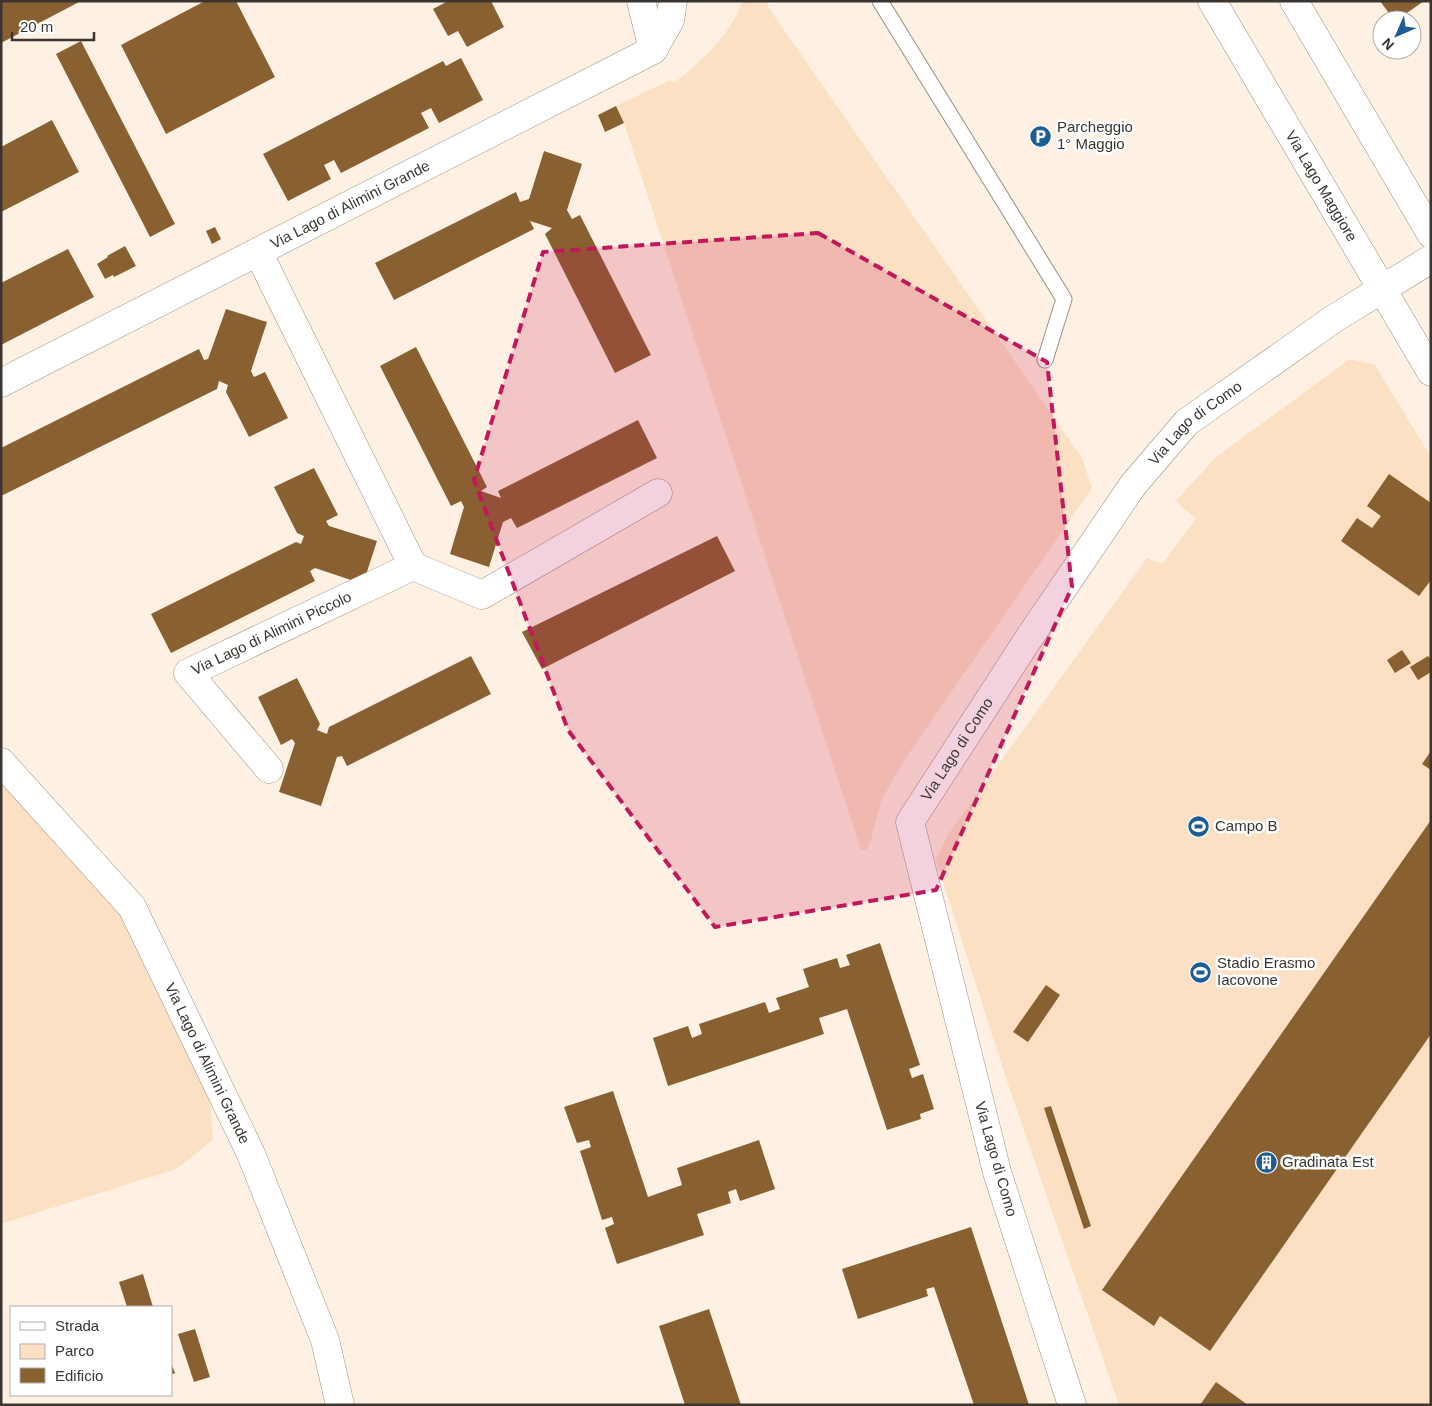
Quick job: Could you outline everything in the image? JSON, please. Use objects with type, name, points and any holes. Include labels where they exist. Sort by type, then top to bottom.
[{"type":"street","points":[[642,1],[653,50]]},
{"type":"street","points":[[653,50],[670,20],[673,1]]},
{"type":"street","name":"Via Lago Maggiore","points":[[1212,1],[1431,372]]},
{"type":"street","points":[[1294,1],[1431,234]]},
{"type":"street","name":"Via Lago di Alimini Grande","points":[[1,383],[653,50]]},
{"type":"street","points":[[258,252],[413,566],[482,595],[658,493]]},
{"type":"street","name":"Via Lago di Como","points":[[1072,1405],[998,1172],[910,822],[1027,641],[1133,485],[1187,422],[1335,318],[1431,259]]},
{"type":"street","name":"Via Lago di Alimini Piccolo","points":[[269,769],[188,673],[413,566]]},
{"type":"street","name":"Via Lago di Alimini Grande","points":[[1,762],[132,907],[251,1154],[325,1340],[340,1405]]},
{"type":"lane","points":[[880,1],[1064,299],[1045,360]]},
{"type":"highlighted area","points":[[818,233],[1047,362],[1072,587],[936,890],[715,927],[568,730],[474,480],[543,252]]},
{"type":"green space","points":[[742,1],[768,1],[768,7],[1082,458],[1092,488],[901,765],[881,801],[870,843],[867,849],[861,850],[624,123],[616,106],[670,80],[674,83],[684,75],[723,37],[737,14]]},
{"type":"green space","name":"Stadio Erasmo Iacovone","points":[[1350,359],[1375,365],[1431,457],[1431,1405],[1119,1405],[1008,1084],[936,860],[947,836],[1147,558],[1162,564],[1196,519],[1176,501],[1216,457]]},
{"type":"green space","points":[[1,773],[126,910],[209,1086],[213,1140],[176,1169],[1,1224]]},
{"type":"building","points":[[1,1],[81,1],[1,43]]},
{"type":"building","points":[[205,1],[236,1],[275,77],[166,134],[121,45]]},
{"type":"building","points":[[448,1],[491,1],[504,27],[467,47],[458,31],[448,36],[433,9]]},
{"type":"building","points":[[1380,1],[1424,1],[1411,10],[1387,10]]},
{"type":"building","points":[[81,41],[175,224],[150,237],[56,54]]},
{"type":"building","points":[[461,58],[483,100],[439,123],[431,108],[421,113],[429,128],[341,173],[334,160],[324,165],[331,179],[288,201],[263,154],[443,61],[446,66]]},
{"type":"building","points":[[616,106],[624,123],[605,132],[598,115]]},
{"type":"building","points":[[52,120],[79,172],[1,212],[1,147]]},
{"type":"building","points":[[544,151],[582,164],[567,210],[572,219],[580,215],[651,355],[615,373],[545,234],[552,228],[530,221],[534,229],[394,300],[375,263],[516,192],[520,202],[529,199]]},
{"type":"building","points":[[215,227],[221,239],[212,244],[206,231]]},
{"type":"building","points":[[125,246],[136,266],[114,277],[113,275],[105,279],[97,264]]},
{"type":"building","points":[[68,249],[94,297],[1,345],[1,283]]},
{"type":"building","points":[[226,309],[267,322],[251,371],[254,377],[265,372],[288,418],[249,437],[226,392],[228,385],[219,381],[217,389],[1,496],[1,448],[199,349],[204,360],[208,359]]},
{"type":"building","points":[[416,347],[487,487],[481,491],[501,498],[498,491],[638,420],[657,458],[517,528],[511,518],[503,522],[489,567],[450,554],[464,507],[461,501],[451,506],[380,366]]},
{"type":"building","points":[[314,468],[338,515],[326,521],[329,526],[377,541],[363,584],[315,568],[310,571],[315,581],[171,653],[151,614],[296,542],[301,544],[304,536],[297,533],[274,487]]},
{"type":"building","points":[[1389,474],[1431,503],[1431,580],[1419,596],[1341,541],[1357,518],[1372,528],[1381,516],[1367,506]]},
{"type":"building","points":[[717,536],[735,571],[542,669],[522,632]]},
{"type":"building","points":[[1402,650],[1411,663],[1395,673],[1387,660]]},
{"type":"building","points":[[471,656],[491,694],[347,766],[342,756],[337,757],[321,806],[279,792],[295,743],[292,739],[281,745],[258,697],[297,678],[320,724],[317,730],[327,734],[329,727]]},
{"type":"building","points":[[1428,656],[1431,660],[1431,672],[1418,680],[1410,667]]},
{"type":"building","points":[[1431,751],[1431,770],[1422,764]]},
{"type":"building","name":"Gradinata Est","points":[[1431,820],[1431,1034],[1210,1351],[1160,1316],[1154,1326],[1102,1290]]},
{"type":"building","points":[[880,943],[920,1065],[909,1069],[912,1078],[923,1074],[934,1109],[920,1114],[921,1119],[887,1130],[847,1009],[819,1018],[824,1034],[668,1086],[653,1038],[688,1026],[692,1038],[702,1034],[699,1024],[765,1002],[769,1013],[780,1009],[776,998],[809,987],[803,969],[837,958],[840,968],[850,965],[846,955]]},
{"type":"building","points":[[1046,985],[1060,995],[1028,1042],[1013,1032]]},
{"type":"building","points":[[613,1091],[648,1197],[682,1185],[677,1168],[759,1140],[775,1189],[740,1201],[736,1189],[728,1192],[731,1203],[697,1214],[704,1235],[617,1264],[605,1228],[614,1224],[612,1217],[602,1220],[580,1151],[591,1147],[589,1140],[577,1143],[564,1107]]},
{"type":"building","points":[[1051,1106],[1091,1226],[1084,1229],[1044,1108]]},
{"type":"building","points":[[971,1227],[1029,1405],[974,1405],[934,1287],[926,1289],[928,1296],[858,1319],[842,1269]]},
{"type":"building","points":[[143,1274],[153,1306],[127,1306],[119,1282]]},
{"type":"building","points":[[709,1309],[741,1405],[685,1405],[659,1326]]},
{"type":"building","points":[[195,1329],[210,1377],[194,1382],[178,1334]]},
{"type":"building","points":[[1216,1382],[1248,1405],[1200,1405]]},
{"type":"place","name":"Parcheggio 1° Maggio","points":[[1041,136]]},
{"type":"place","name":"Campo B","points":[[1199,826]]},
{"type":"place","name":"Stadio Erasmo Iacovone","points":[[1201,972]]},
{"type":"place","name":"Gradinata Est","points":[[1266,1162]]}]
